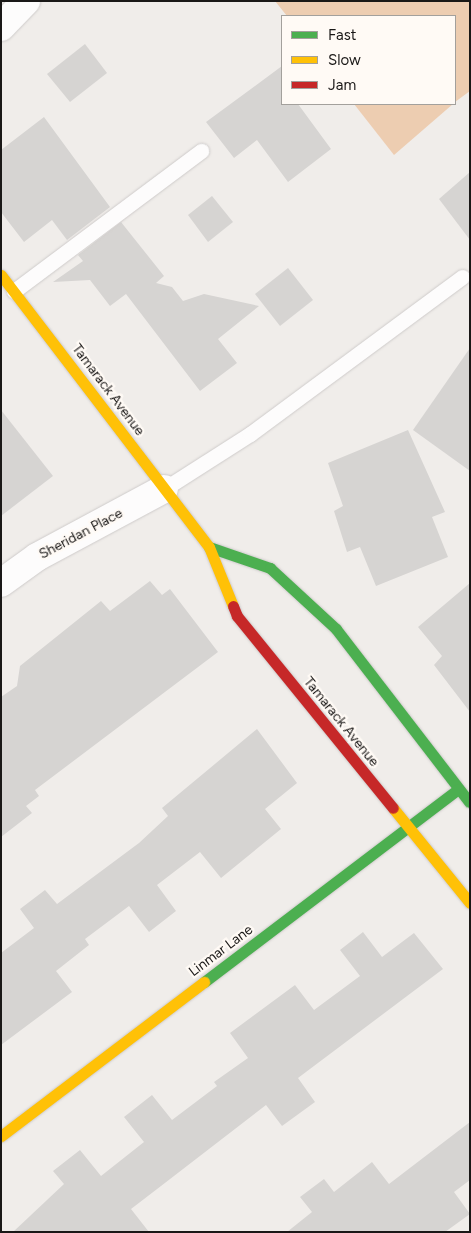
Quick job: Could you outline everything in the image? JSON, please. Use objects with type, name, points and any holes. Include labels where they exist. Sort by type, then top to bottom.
[{"type":"main road","name":"Tamarack Avenue","points":[[1,275],[209,547],[237,616],[470,904]]},
{"type":"main road","points":[[209,547],[270,568],[336,629],[470,804]]},
{"type":"main road","name":"Linmar Lane","points":[[1,1136],[458,790]]},
{"type":"street","points":[[1,27],[26,1]]},
{"type":"street","name":"Sheridan Place","points":[[1,583],[37,557],[164,489]]},
{"type":"lane","points":[[14,291],[201,151]]},
{"type":"lane","points":[[164,489],[250,434],[462,277]]},
{"type":"shaded area","points":[[275,1],[470,1],[470,91],[456,101],[456,15],[286,15]]},
{"type":"shaded area","points":[[355,105],[452,105],[394,155]]},
{"type":"building","points":[[85,44],[107,73],[70,102],[47,74]]},
{"type":"building","points":[[281,67],[281,105],[299,105],[331,149],[288,182],[257,140],[234,158],[206,122]]},
{"type":"building","points":[[44,117],[110,207],[67,240],[52,220],[24,242],[1,212],[1,150]]},
{"type":"building","points":[[470,172],[470,240],[439,199]]},
{"type":"building","points":[[212,196],[233,222],[208,242],[188,215]]},
{"type":"building","points":[[121,222],[164,276],[156,283],[172,287],[183,301],[204,294],[259,306],[218,339],[237,363],[200,391],[126,294],[110,306],[90,280],[53,282],[83,261],[78,255]]},
{"type":"building","points":[[288,268],[313,300],[280,326],[255,294]]},
{"type":"building","points":[[470,348],[470,471],[413,430]]},
{"type":"building","points":[[1,410],[53,476],[1,516]]},
{"type":"building","points":[[408,430],[445,512],[432,517],[448,557],[376,586],[360,547],[347,552],[334,511],[343,506],[328,463]]},
{"type":"building","points":[[150,581],[162,595],[170,589],[218,652],[35,790],[39,796],[26,806],[32,813],[1,837],[1,697],[17,686],[20,666],[101,601],[110,611]]},
{"type":"building","points":[[470,583],[470,712],[434,665],[442,656],[418,627]]},
{"type":"building","points":[[257,729],[297,783],[265,809],[281,829],[221,878],[200,852],[157,885],[176,911],[149,932],[129,906],[85,939],[89,945],[56,971],[72,992],[1,1045],[1,953],[34,928],[20,909],[45,890],[57,904],[139,843],[168,816],[162,808]]},
{"type":"building","points":[[363,932],[382,957],[414,933],[443,969],[298,1078],[315,1102],[282,1126],[266,1105],[131,1209],[149,1232],[13,1232],[64,1184],[53,1171],[80,1150],[101,1176],[144,1142],[124,1117],[152,1095],[172,1120],[217,1086],[214,1082],[248,1058],[230,1033],[295,985],[314,1010],[360,976],[340,950]]},
{"type":"building","points":[[470,1122],[470,1180],[454,1192],[470,1214],[445,1232],[287,1232],[312,1212],[300,1197],[324,1179],[334,1192],[372,1162],[389,1184]]},
{"type":"traffic: fast","points":[[209,547],[270,568],[336,629],[469,802]]},
{"type":"traffic: fast","points":[[204,982],[458,789]]},
{"type":"traffic: slow","points":[[1,275],[209,547],[233,606]]},
{"type":"traffic: slow","points":[[393,808],[470,903]]},
{"type":"traffic: slow","points":[[1,1136],[204,982]]},
{"type":"traffic: jam","points":[[233,606],[237,616],[393,808]]}]
